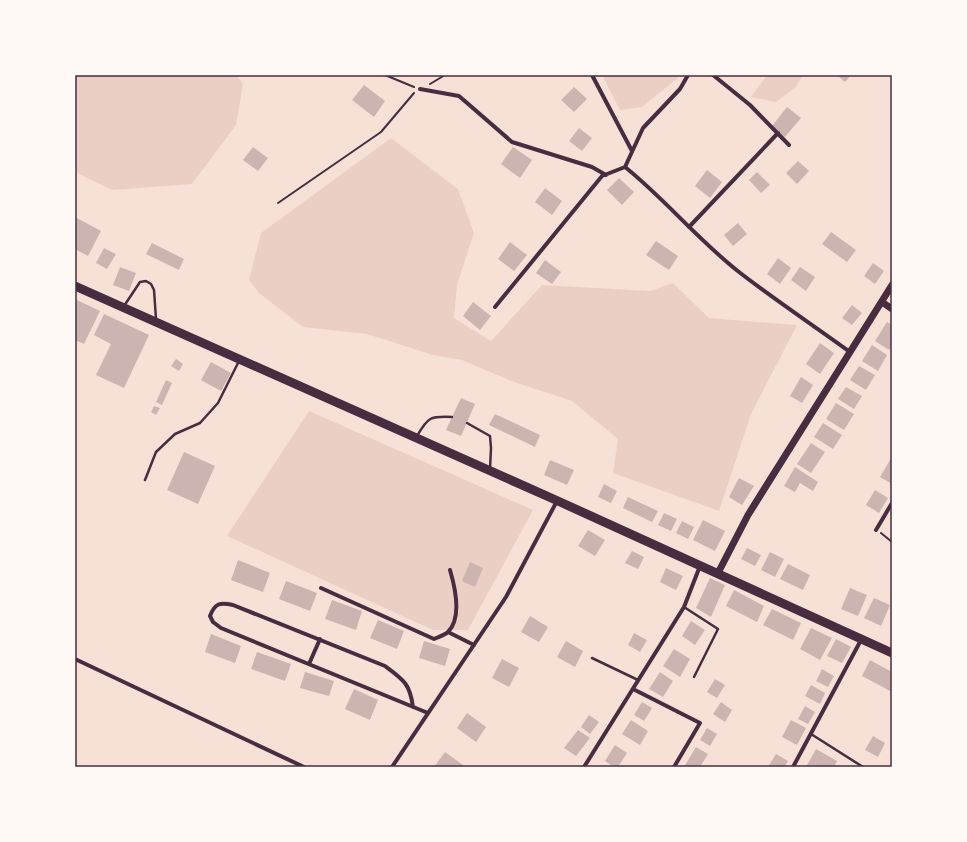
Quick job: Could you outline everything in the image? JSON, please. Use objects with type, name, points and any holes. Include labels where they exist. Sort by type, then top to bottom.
[{"type":"highway","points":[[75,286],[239,361],[558,501],[892,653]]},
{"type":"street","points":[[592,75],[632,151]]},
{"type":"street","points":[[495,307],[602,176],[625,167],[643,128],[680,89],[688,75]]},
{"type":"street","points":[[713,75],[750,105],[789,145]]},
{"type":"street","points":[[420,89],[459,96],[512,142],[592,167],[606,175]]},
{"type":"street","points":[[689,227],[778,133]]},
{"type":"street","points":[[625,167],[651,188],[689,227],[738,272],[850,352]]},
{"type":"street","points":[[718,573],[748,515],[892,285]]},
{"type":"street","points":[[882,302],[892,308]]},
{"type":"street","points":[[392,767],[506,597],[558,501]]},
{"type":"street","points":[[876,530],[892,503]]},
{"type":"street","points":[[584,767],[684,606],[701,566]]},
{"type":"street","points":[[321,588],[434,639],[448,632],[454,622],[456,593],[450,570]]},
{"type":"street","points":[[413,707],[411,692],[406,682],[386,666],[233,605],[223,602],[217,604],[212,610],[210,616],[213,622],[221,628],[428,714]]},
{"type":"street","points":[[448,632],[474,645]]},
{"type":"street","points":[[309,664],[320,639]]},
{"type":"street","points":[[793,767],[861,640]]},
{"type":"street","points":[[75,660],[304,767]]},
{"type":"street","points":[[633,689],[700,723],[674,767]]},
{"type":"lane","points":[[123,309],[140,282],[146,281],[151,284],[154,290],[156,324]]},
{"type":"lane","points":[[144,480],[156,452],[175,434],[200,423],[218,403],[239,361]]},
{"type":"lane","points":[[416,438],[425,422],[435,416],[452,417]]},
{"type":"lane","points":[[467,423],[490,436],[490,471]]},
{"type":"lane","points":[[684,606],[718,629],[694,677]]},
{"type":"lane","points":[[592,658],[638,680]]},
{"type":"lane","points":[[811,734],[863,767]]},
{"type":"path","points":[[385,75],[420,89]]},
{"type":"path","points":[[278,204],[381,132],[412,94],[445,75]]},
{"type":"path","points":[[876,530],[892,542]]},
{"type":"shaded area","points":[[75,75],[236,75],[243,84],[236,125],[192,184],[112,190],[75,172]]},
{"type":"shaded area","points":[[602,75],[678,75],[678,78],[642,107],[620,110]]},
{"type":"shaded area","points":[[767,75],[803,75],[796,87],[776,102],[751,97]]},
{"type":"shaded area","points":[[391,138],[458,189],[474,233],[457,285],[454,318],[491,341],[542,285],[650,291],[673,283],[709,318],[797,325],[751,414],[719,511],[613,473],[618,439],[572,401],[511,381],[462,360],[433,355],[367,334],[303,327],[259,293],[249,280],[261,233]]},
{"type":"shaded area","points":[[309,411],[533,510],[468,630],[433,630],[227,536]]},
{"type":"building","points":[[837,75],[851,75],[845,82]]},
{"type":"building","points":[[364,85],[385,101],[374,117],[352,100]]},
{"type":"building","points":[[574,87],[587,99],[574,112],[561,100]]},
{"type":"building","points":[[787,107],[801,118],[785,137],[772,126]]},
{"type":"building","points":[[579,128],[592,138],[582,151],[569,141]]},
{"type":"building","points":[[253,147],[268,158],[258,171],[243,160]]},
{"type":"building","points":[[513,147],[532,160],[520,178],[501,164]]},
{"type":"building","points":[[798,161],[809,171],[797,184],[786,173]]},
{"type":"building","points":[[707,170],[722,182],[710,198],[695,186]]},
{"type":"building","points":[[757,172],[770,185],[761,193],[749,180]]},
{"type":"building","points":[[619,178],[634,192],[622,205],[607,190]]},
{"type":"building","points":[[545,188],[562,201],[552,215],[535,202]]},
{"type":"building","points":[[75,217],[101,231],[88,256],[75,249]]},
{"type":"building","points":[[738,223],[747,234],[733,246],[724,235]]},
{"type":"building","points":[[831,232],[856,250],[847,262],[822,244]]},
{"type":"building","points":[[656,241],[678,256],[669,270],[646,255]]},
{"type":"building","points":[[510,242],[527,255],[514,271],[498,259]]},
{"type":"building","points":[[152,243],[184,259],[179,270],[146,254]]},
{"type":"building","points":[[104,248],[116,254],[107,269],[96,263]]},
{"type":"building","points":[[778,258],[791,268],[780,284],[767,274]]},
{"type":"building","points":[[545,260],[561,272],[552,284],[536,273]]},
{"type":"building","points":[[873,263],[884,271],[875,284],[864,276]]},
{"type":"building","points":[[120,267],[136,273],[129,291],[113,285]]},
{"type":"building","points":[[800,267],[815,277],[806,291],[791,280]]},
{"type":"building","points":[[75,299],[100,311],[84,344],[75,340]]},
{"type":"building","points":[[473,302],[491,316],[480,330],[463,316]]},
{"type":"building","points":[[852,305],[862,313],[852,325],[842,318]]},
{"type":"building","points":[[104,314],[149,335],[124,388],[96,375],[111,344],[94,335]]},
{"type":"building","points":[[887,322],[892,325],[892,346],[889,350],[875,341]]},
{"type":"building","points":[[820,343],[834,353],[820,374],[806,364]]},
{"type":"building","points":[[872,345],[887,355],[878,371],[862,361]]},
{"type":"building","points":[[176,359],[183,364],[179,371],[171,366]]},
{"type":"building","points":[[211,362],[231,373],[221,391],[201,380]]},
{"type":"building","points":[[859,366],[875,375],[866,390],[850,380]]},
{"type":"building","points":[[801,377],[813,385],[802,403],[790,396]]},
{"type":"building","points":[[166,380],[172,383],[162,405],[156,402]]},
{"type":"building","points":[[846,387],[862,396],[854,409],[838,399]]},
{"type":"building","points":[[461,398],[475,404],[461,436],[446,430]]},
{"type":"building","points":[[836,403],[854,414],[844,430],[826,419]]},
{"type":"building","points":[[154,406],[160,408],[156,415],[151,412]]},
{"type":"building","points":[[495,414],[540,435],[535,447],[489,425]]},
{"type":"building","points":[[823,423],[842,435],[833,449],[814,437]]},
{"type":"building","points":[[811,443],[825,452],[811,473],[797,464]]},
{"type":"building","points":[[184,452],[215,466],[198,504],[167,490]]},
{"type":"building","points":[[550,460],[574,470],[567,485],[544,475]]},
{"type":"building","points":[[890,460],[892,461],[892,484],[880,477]]},
{"type":"building","points":[[795,467],[818,482],[813,491],[800,483],[795,492],[784,486]]},
{"type":"building","points":[[739,478],[754,486],[742,505],[729,497]]},
{"type":"building","points":[[604,484],[617,491],[611,503],[598,497]]},
{"type":"building","points":[[875,490],[888,498],[879,513],[866,505]]},
{"type":"building","points":[[628,497],[658,511],[652,522],[623,508]]},
{"type":"building","points":[[664,513],[677,519],[671,531],[658,525]]},
{"type":"building","points":[[703,520],[725,531],[715,551],[693,540]]},
{"type":"building","points":[[682,521],[694,527],[688,539],[676,533]]},
{"type":"building","points":[[588,530],[605,540],[595,556],[578,546]]},
{"type":"building","points":[[747,548],[761,555],[755,566],[741,559]]},
{"type":"building","points":[[632,551],[644,557],[638,569],[625,563]]},
{"type":"building","points":[[770,552],[784,559],[775,577],[761,570]]},
{"type":"building","points":[[238,560],[270,573],[263,592],[231,580]]},
{"type":"building","points":[[470,562],[483,568],[475,587],[462,581]]},
{"type":"building","points":[[788,564],[810,575],[803,590],[780,579]]},
{"type":"building","points":[[666,568],[683,576],[676,590],[660,582]]},
{"type":"building","points":[[710,578],[725,585],[711,617],[696,608]]},
{"type":"building","points":[[286,581],[317,593],[310,611],[279,599]]},
{"type":"building","points":[[850,588],[867,595],[858,616],[841,609]]},
{"type":"building","points":[[734,590],[764,606],[757,622],[726,606]]},
{"type":"building","points":[[874,598],[890,605],[881,626],[864,618]]},
{"type":"building","points":[[332,600],[362,611],[356,630],[325,619]]},
{"type":"building","points":[[772,609],[801,623],[793,640],[763,625]]},
{"type":"building","points":[[530,616],[548,627],[539,642],[521,632]]},
{"type":"building","points":[[378,620],[404,631],[397,649],[370,638]]},
{"type":"building","points":[[691,621],[705,630],[695,645],[682,636]]},
{"type":"building","points":[[811,628],[832,638],[820,660],[800,649]]},
{"type":"building","points":[[634,633],[647,640],[640,652],[628,645]]},
{"type":"building","points":[[211,634],[241,646],[235,663],[205,652]]},
{"type":"building","points":[[836,639],[851,647],[842,663],[827,656]]},
{"type":"building","points":[[424,641],[450,649],[445,666],[419,658]]},
{"type":"building","points":[[566,641],[583,651],[575,667],[557,657]]},
{"type":"building","points":[[674,649],[690,659],[680,677],[663,666]]},
{"type":"building","points":[[257,652],[291,664],[285,681],[251,669]]},
{"type":"building","points":[[502,659],[519,668],[509,687],[492,678]]},
{"type":"building","points":[[870,660],[892,672],[892,692],[862,676]]},
{"type":"building","points":[[822,669],[834,676],[828,687],[816,681]]},
{"type":"building","points":[[305,672],[334,681],[329,696],[300,688]]},
{"type":"building","points":[[660,672],[673,681],[663,697],[649,689]]},
{"type":"building","points":[[715,679],[725,685],[717,698],[707,692]]},
{"type":"building","points":[[811,685],[825,693],[820,704],[805,696]]},
{"type":"building","points":[[354,689],[378,700],[370,720],[345,709]]},
{"type":"building","points":[[642,702],[652,708],[644,721],[634,715]]},
{"type":"building","points":[[721,702],[732,710],[725,722],[713,714]]},
{"type":"building","points":[[805,706],[815,712],[808,724],[798,719]]},
{"type":"building","points":[[467,713],[486,727],[476,742],[457,728]]},
{"type":"building","points":[[589,715],[599,722],[590,734],[581,727]]},
{"type":"building","points":[[631,720],[648,731],[640,745],[622,734]]},
{"type":"building","points":[[791,720],[806,728],[797,745],[782,737]]},
{"type":"building","points":[[707,728],[717,734],[710,746],[700,740]]},
{"type":"building","points":[[578,730],[590,738],[576,756],[564,748]]},
{"type":"building","points":[[873,736],[885,743],[878,757],[865,750]]},
{"type":"building","points":[[615,745],[627,753],[618,767],[614,767],[605,761]]},
{"type":"building","points":[[696,747],[708,754],[700,767],[684,767]]},
{"type":"building","points":[[816,749],[837,761],[834,767],[806,767]]},
{"type":"building","points":[[445,752],[463,765],[462,767],[434,767]]},
{"type":"building","points":[[776,754],[788,761],[784,767],[768,767]]}]
